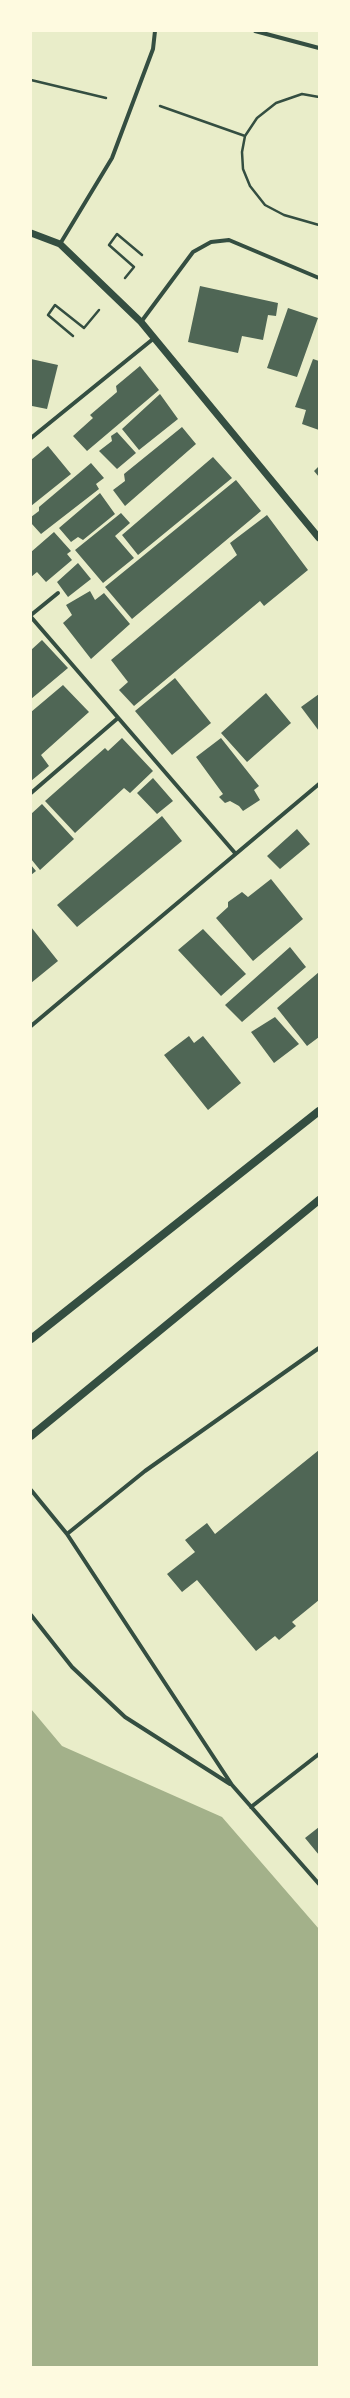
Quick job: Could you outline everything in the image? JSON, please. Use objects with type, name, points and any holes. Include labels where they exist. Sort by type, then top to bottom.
[{"type":"main road","points":[[31,1339],[319,1111]]},
{"type":"main road","points":[[31,1436],[319,1200]]},
{"type":"street","points":[[60,244],[112,158],[153,49],[155,31]]},
{"type":"street","points":[[255,31],[319,48]]},
{"type":"street","points":[[31,233],[60,244],[141,322],[319,538]]},
{"type":"street","points":[[141,322],[192,252],[211,242],[229,240],[253,248],[284,265],[319,278]]},
{"type":"street","points":[[31,438],[154,339]]},
{"type":"street","points":[[58,593],[31,616],[234,853]]},
{"type":"street","points":[[31,793],[118,718]]},
{"type":"street","points":[[31,1026],[234,853],[319,784]]},
{"type":"street","points":[[67,1534],[145,1471],[319,1348]]},
{"type":"street","points":[[31,1490],[67,1534],[232,1785],[319,1884]]},
{"type":"street","points":[[31,1615],[72,1667],[125,1717],[232,1785]]},
{"type":"street","points":[[252,1807],[319,1754]]},
{"type":"path","points":[[31,80],[106,98]]},
{"type":"path","points":[[319,97],[302,94],[276,103],[257,118],[245,136],[242,152],[243,169],[250,186],[265,205],[284,215],[319,225]]},
{"type":"path","points":[[160,106],[245,136]]},
{"type":"path","points":[[134,267],[109,245],[117,234],[142,255]]},
{"type":"path","points":[[73,336],[48,314],[55,305],[84,328]]},
{"type":"shaded area","points":[[31,1709],[62,1746],[222,1817],[319,1929],[319,2367],[31,2367]]},
{"type":"building","points":[[200,286],[278,303],[276,316],[268,315],[263,340],[242,336],[238,353],[188,342]]},
{"type":"building","points":[[288,308],[318,318],[297,377],[267,368]]},
{"type":"building","points":[[31,359],[58,365],[47,409],[32,406],[31,410]]},
{"type":"building","points":[[313,359],[319,361],[319,430],[302,424],[306,410],[295,407]]},
{"type":"building","points":[[140,366],[159,390],[87,451],[73,436],[93,418],[90,415],[117,392],[116,386]]},
{"type":"building","points":[[160,394],[178,419],[139,450],[122,429]]},
{"type":"building","points":[[182,427],[196,444],[125,506],[113,490],[125,481],[124,474]]},
{"type":"building","points":[[117,432],[136,453],[117,469],[99,451],[112,441],[111,436]]},
{"type":"building","points":[[48,446],[71,474],[31,506],[31,460]]},
{"type":"building","points":[[213,457],[232,478],[138,555],[122,535]]},
{"type":"building","points":[[91,463],[104,478],[96,484],[99,489],[41,534],[31,523],[31,517],[39,511],[39,507]]},
{"type":"building","points":[[319,466],[319,477],[314,471]]},
{"type":"building","points":[[236,480],[261,511],[132,619],[105,587]]},
{"type":"building","points":[[100,493],[115,514],[83,540],[78,537],[71,542],[59,528]]},
{"type":"building","points":[[121,513],[130,523],[115,536],[134,558],[103,583],[75,550]]},
{"type":"building","points":[[267,515],[308,570],[264,606],[260,601],[134,706],[119,690],[128,682],[111,660],[237,555],[230,543]]},
{"type":"building","points":[[54,532],[71,551],[67,554],[72,560],[46,582],[37,572],[31,577],[31,552]]},
{"type":"building","points":[[78,563],[91,579],[68,597],[57,582]]},
{"type":"building","points":[[90,591],[95,600],[104,593],[130,624],[91,659],[63,623],[72,615],[66,605]]},
{"type":"building","points":[[42,640],[68,668],[31,699],[31,650]]},
{"type":"building","points":[[175,678],[211,723],[172,755],[135,711]]},
{"type":"building","points":[[63,685],[89,712],[41,755],[49,766],[31,781],[31,712]]},
{"type":"building","points":[[266,693],[291,723],[247,762],[221,733]]},
{"type":"building","points":[[319,694],[319,731],[301,707]]},
{"type":"building","points":[[122,738],[153,771],[130,793],[124,788],[75,833],[45,801],[105,748],[108,751]]},
{"type":"building","points":[[221,738],[259,786],[254,790],[260,800],[243,811],[239,806],[230,801],[225,803],[219,797],[223,794],[196,757]]},
{"type":"building","points":[[153,778],[173,801],[157,814],[137,793]]},
{"type":"building","points":[[42,804],[74,839],[40,870],[31,859],[31,814]]},
{"type":"building","points":[[162,816],[182,841],[77,927],[57,905]]},
{"type":"building","points":[[297,829],[310,844],[280,869],[267,856]]},
{"type":"building","points":[[31,865],[36,871],[31,875]]},
{"type":"building","points":[[271,879],[303,919],[253,961],[216,918],[228,907],[228,902],[242,892],[248,897]]},
{"type":"building","points":[[31,927],[58,961],[31,983]]},
{"type":"building","points":[[203,929],[246,974],[221,996],[178,950]]},
{"type":"building","points":[[290,947],[306,967],[242,1022],[225,1005]]},
{"type":"building","points":[[319,972],[319,1037],[307,1046],[277,1008]]},
{"type":"building","points":[[275,1017],[299,1044],[274,1063],[251,1032]]},
{"type":"building","points":[[189,1036],[194,1043],[203,1036],[241,1083],[208,1110],[164,1055]]},
{"type":"building","points":[[319,1450],[319,1600],[292,1622],[296,1626],[279,1640],[275,1636],[256,1651],[197,1580],[182,1592],[167,1574],[195,1552],[185,1540],[207,1523],[215,1534]]},
{"type":"building","points":[[319,1827],[319,1855],[305,1838]]}]
